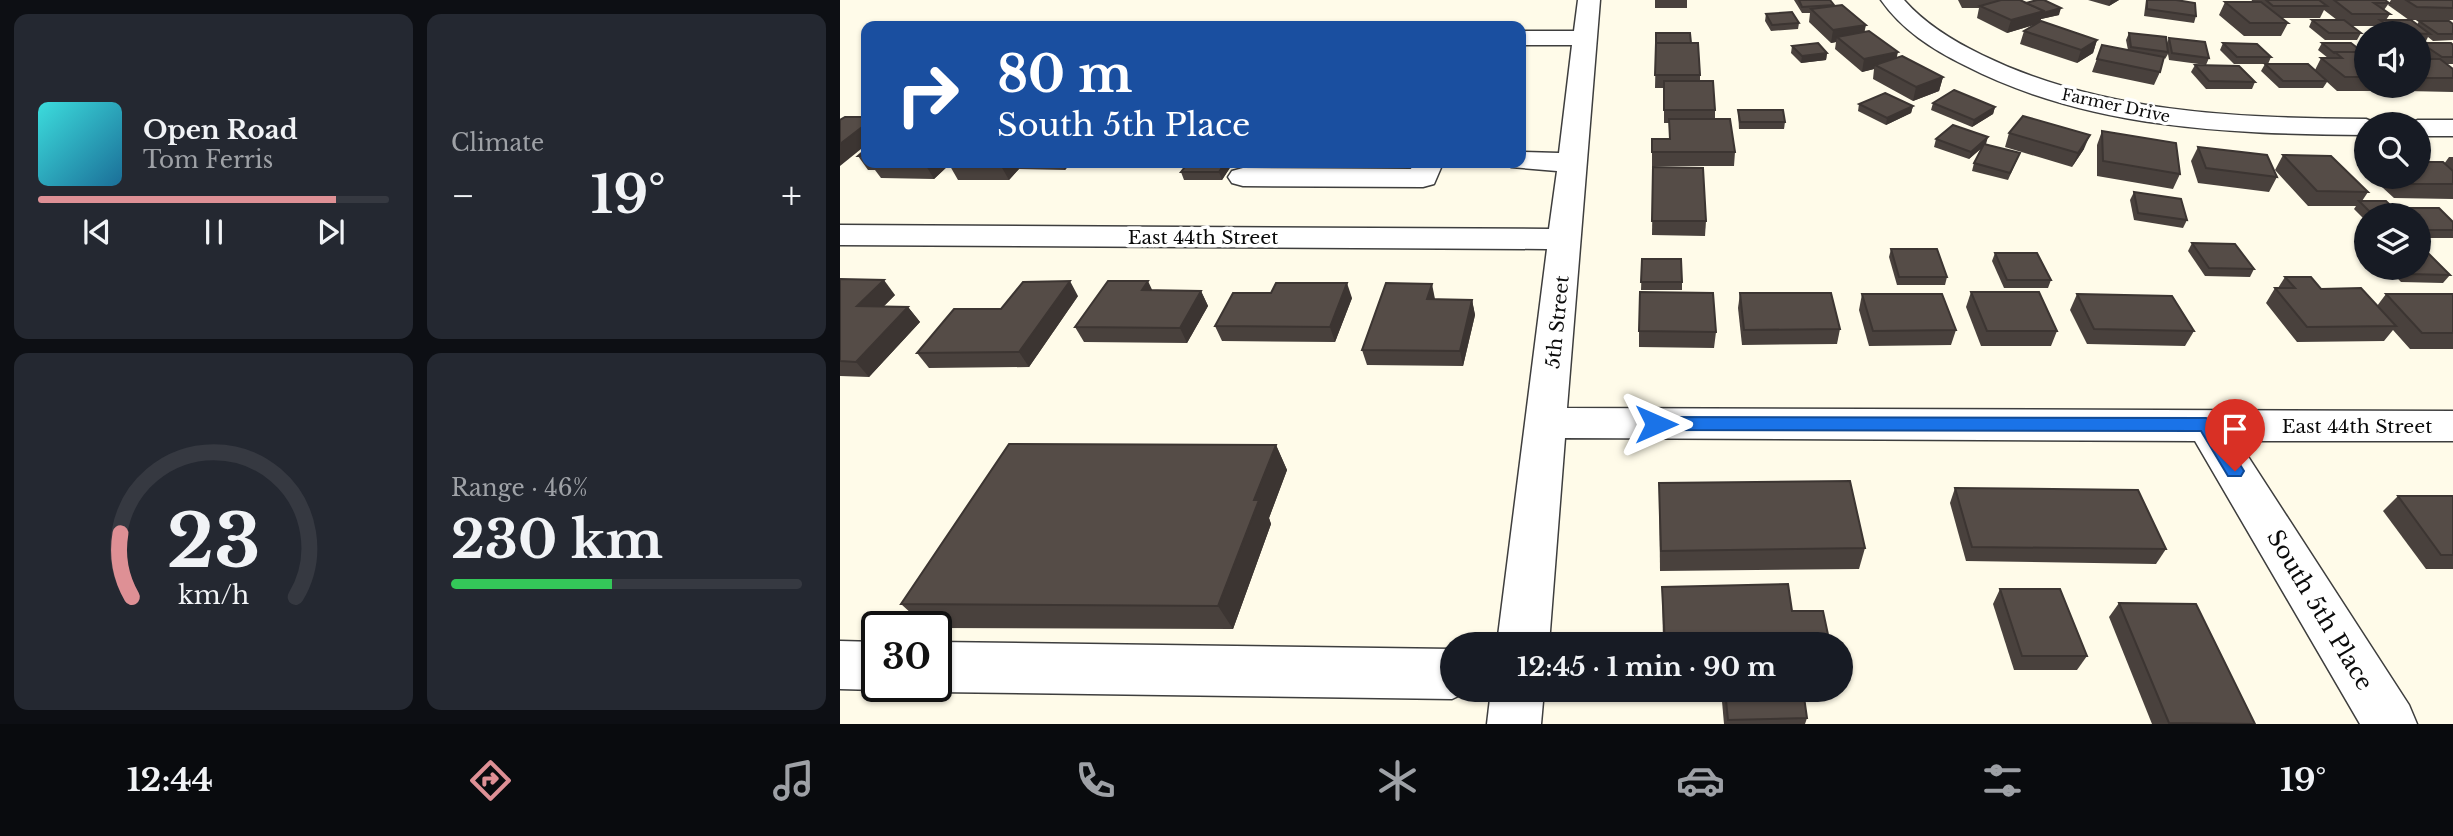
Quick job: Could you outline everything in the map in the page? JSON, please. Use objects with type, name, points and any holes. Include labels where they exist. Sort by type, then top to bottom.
[{"type":"street","name":"5th Street","points":[[1524,632],[1589,0]]},
{"type":"street","name":"Farmer Drive","points":[[1892,0],[1922,32],[1982,66],[2067,96],[2174,118],[2292,127],[2354,127]]},
{"type":"street","points":[[1526,38],[1585,38]]},
{"type":"street","points":[[2431,128],[2453,128]]},
{"type":"street","points":[[1526,161],[1573,162]]},
{"type":"street","points":[[1243,177],[1423,178],[1426,168]]},
{"type":"street","name":"East 44th Street","points":[[840,235],[1565,239]]},
{"type":"street","name":"East 44th Street","points":[[1546,423],[2453,426]]},
{"type":"street","name":"South 5th Place","points":[[2206,425],[2390,724]]},
{"type":"street","points":[[840,666],[861,666]]},
{"type":"street","points":[[952,667],[1440,674]]},
{"type":"street","points":[[1514,724],[1517,702]]},
{"type":"building","points":[[1799,0],[1830,0],[1834,5],[1802,7]]},
{"type":"building","points":[[2001,0],[2020,0],[2044,11],[2011,20],[1980,6]]},
{"type":"building","points":[[2044,0],[2061,8],[2043,13],[2044,11],[2026,3]]},
{"type":"building","points":[[2147,0],[2195,3],[2196,16],[2147,9]]},
{"type":"building","points":[[2266,0],[2319,0],[2327,6],[2273,6]]},
{"type":"building","points":[[2334,0],[2385,0],[2389,3],[2374,3],[2390,14],[2352,14]]},
{"type":"building","points":[[2406,0],[2453,0],[2453,8],[2417,7]]},
{"type":"building","points":[[2225,2],[2261,2],[2288,23],[2250,23]]},
{"type":"building","points":[[1842,5],[1866,25],[1833,30],[1811,9]]},
{"type":"building","points":[[1792,12],[1799,23],[1772,25],[1766,14]]},
{"type":"building","points":[[2312,20],[2344,20],[2354,28],[2354,33],[2329,33]]},
{"type":"building","points":[[2380,20],[2412,21],[2381,21]]},
{"type":"building","points":[[2041,21],[2097,40],[2081,50],[2024,31]]},
{"type":"building","points":[[2431,21],[2449,21],[2453,24],[2453,34],[2438,34],[2431,29]]},
{"type":"building","points":[[1869,31],[1898,52],[1864,59],[1837,37]]},
{"type":"building","points":[[1656,33],[1690,33],[1691,43],[1656,43]]},
{"type":"building","points":[[2129,33],[2166,37],[2168,52],[2131,47]]},
{"type":"building","points":[[2169,38],[2205,42],[2209,58],[2172,53]]},
{"type":"building","points":[[1656,43],[1698,43],[1700,75],[1655,75]]},
{"type":"building","points":[[1818,43],[1827,53],[1802,56],[1792,46]]},
{"type":"building","points":[[2223,43],[2257,44],[2271,57],[2237,57]]},
{"type":"building","points":[[2322,43],[2351,43],[2354,45],[2354,52],[2334,53]]},
{"type":"building","points":[[2431,43],[2453,45],[2453,57],[2442,57],[2431,50]]},
{"type":"building","points":[[2102,45],[2164,57],[2160,72],[2097,59]]},
{"type":"building","points":[[2335,52],[2354,52],[2354,77],[2345,77],[2321,58],[2342,58]]},
{"type":"building","points":[[1902,56],[1943,77],[1916,87],[1875,65]]},
{"type":"building","points":[[2431,59],[2440,59],[2453,69],[2453,78],[2431,78]]},
{"type":"building","points":[[2265,64],[2308,64],[2327,81],[2283,81]]},
{"type":"building","points":[[2195,65],[2239,66],[2255,82],[2209,81]]},
{"type":"building","points":[[1664,81],[1713,81],[1715,110],[1664,110]]},
{"type":"building","points":[[1954,90],[1995,107],[1974,120],[1933,103]]},
{"type":"building","points":[[1885,93],[1913,106],[1887,118],[1859,104]]},
{"type":"building","points":[[1738,110],[1783,110],[1785,122],[1740,122]]},
{"type":"building","points":[[2023,116],[2090,135],[2078,153],[2009,133]]},
{"type":"building","points":[[845,117],[861,117],[861,128],[840,144],[840,120]]},
{"type":"building","points":[[1669,119],[1730,119],[1735,152],[1652,152],[1652,139],[1670,139]]},
{"type":"building","points":[[1953,125],[1988,137],[1971,152],[1936,139]]},
{"type":"building","points":[[2102,131],[2176,143],[2180,174],[2103,161]]},
{"type":"building","points":[[1984,144],[2020,153],[2010,173],[1974,163]]},
{"type":"building","points":[[2198,147],[2267,155],[2277,177],[2206,168]]},
{"type":"building","points":[[2283,155],[2331,156],[2354,178],[2354,189],[2365,189],[2368,192],[2317,191]]},
{"type":"building","points":[[2431,162],[2443,162],[2453,171],[2453,184],[2431,184]]},
{"type":"building","points":[[1653,167],[1703,168],[1706,221],[1652,221]]},
{"type":"building","points":[[1184,168],[1222,168],[1219,172],[1181,172]]},
{"type":"building","points":[[2134,192],[2181,199],[2187,220],[2138,213]]},
{"type":"building","points":[[2359,201],[2388,203],[2361,203]]},
{"type":"building","points":[[2431,208],[2439,208],[2453,222],[2453,230],[2431,230]]},
{"type":"building","points":[[2192,243],[2235,244],[2254,269],[2209,268]]},
{"type":"building","points":[[1891,249],[1937,249],[1947,277],[1899,277]]},
{"type":"building","points":[[1995,253],[2037,253],[2051,280],[2007,280]]},
{"type":"building","points":[[2431,256],[2450,275],[2431,275]]},
{"type":"building","points":[[1642,259],[1681,259],[1682,282],[1641,282]]},
{"type":"building","points":[[2285,277],[2311,277],[2321,289],[2361,288],[2396,326],[2307,327],[2275,288],[2295,288]]},
{"type":"building","points":[[840,279],[884,280],[857,306],[908,307],[856,362],[840,361]]},
{"type":"building","points":[[1070,281],[1019,352],[917,353],[954,309],[1001,309],[1023,282]]},
{"type":"building","points":[[1108,281],[1148,281],[1142,290],[1201,291],[1180,328],[1075,327]]},
{"type":"building","points":[[1276,283],[1347,283],[1330,327],[1215,326],[1233,293],[1271,293]]},
{"type":"building","points":[[1386,283],[1432,284],[1427,299],[1472,300],[1460,351],[1362,350]]},
{"type":"building","points":[[1640,292],[1713,293],[1716,332],[1639,331]]},
{"type":"building","points":[[1971,292],[2039,292],[2057,331],[1987,331]]},
{"type":"building","points":[[1740,293],[1831,293],[1840,329],[1744,330]]},
{"type":"building","points":[[1862,294],[1942,294],[1956,330],[1873,331]]},
{"type":"building","points":[[2077,294],[2172,296],[2194,331],[2094,329]]},
{"type":"building","points":[[2386,294],[2453,294],[2453,333],[2422,333]]},
{"type":"building","points":[[1009,444],[1276,445],[1254,500],[1259,500],[1218,606],[901,604]]},
{"type":"building","points":[[1850,481],[1865,548],[1661,551],[1659,483]]},
{"type":"building","points":[[1955,488],[2138,490],[2166,549],[1972,547]]},
{"type":"building","points":[[2398,496],[2453,496],[2453,555],[2441,555]]},
{"type":"building","points":[[1788,584],[1792,611],[1823,611],[1827,632],[1664,632],[1662,587]]},
{"type":"building","points":[[2000,589],[2060,589],[2087,656],[2022,656]]},
{"type":"building","points":[[2119,603],[2196,604],[2255,724],[2169,723]]},
{"type":"building","points":[[1726,702],[1805,702],[1807,718],[1728,720]]},
{"type":"route","points":[[1656,424],[2206,425],[2235,471]]}]
